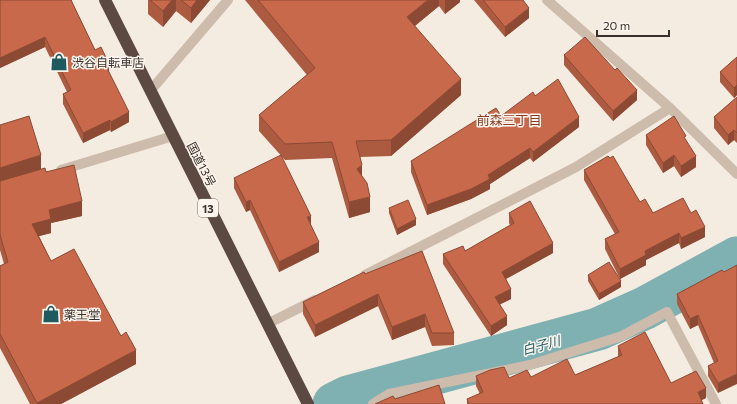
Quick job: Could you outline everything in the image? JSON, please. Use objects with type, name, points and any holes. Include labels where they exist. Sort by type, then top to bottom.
[{"type":"highway","name":"国道13号","points":[[105,0],[308,404]]},
{"type":"street","points":[[151,90],[228,0]]},
{"type":"street","points":[[547,0],[670,108],[737,174]]},
{"type":"street","points":[[359,278],[576,167],[670,108]]},
{"type":"street","points":[[52,173],[172,136]]},
{"type":"street","points":[[267,324],[324,296]]},
{"type":"street","points":[[373,404],[389,394],[530,365],[622,336],[667,312],[716,404]]},
{"type":"building","points":[[0,0],[71,0],[95,50],[101,47],[109,64],[106,66],[129,112],[111,122],[110,120],[83,133],[63,94],[71,90],[45,37],[0,58]]},
{"type":"building","points":[[150,0],[172,0],[163,11]]},
{"type":"building","points":[[181,0],[197,0],[191,8]]},
{"type":"building","points":[[258,0],[428,0],[407,17],[461,79],[391,140],[356,141],[362,165],[357,169],[367,183],[370,197],[349,202],[332,142],[285,144],[259,115],[315,68]]},
{"type":"building","points":[[483,0],[523,0],[529,8],[505,27]]},
{"type":"building","points":[[585,37],[615,70],[617,68],[637,90],[613,111],[564,55]]},
{"type":"building","points":[[737,57],[737,85],[734,88],[720,72]]},
{"type":"building","points":[[558,79],[579,117],[533,152],[530,148],[488,175],[490,179],[471,189],[427,205],[411,161],[496,108],[501,116],[533,92],[535,96]]},
{"type":"building","points":[[737,97],[737,133],[734,130],[728,135],[714,117]]},
{"type":"building","points":[[29,116],[41,155],[0,168],[0,125]]},
{"type":"building","points":[[674,116],[686,136],[684,137],[696,156],[681,166],[674,155],[663,163],[646,135]]},
{"type":"building","points":[[281,155],[311,216],[307,217],[319,242],[279,262],[250,200],[246,202],[234,178]]},
{"type":"building","points":[[608,156],[610,158],[613,156],[640,202],[645,199],[653,213],[683,198],[691,213],[696,210],[705,227],[681,238],[679,233],[645,251],[646,255],[620,269],[605,239],[619,232],[584,170]]},
{"type":"building","name":"薬王堂","points":[[74,165],[82,201],[49,210],[51,219],[32,224],[51,261],[74,249],[121,336],[126,332],[136,350],[37,403],[0,334],[0,266],[8,262],[0,235],[0,181],[45,168],[46,172]]},
{"type":"building","points":[[408,200],[416,219],[397,229],[389,208]]},
{"type":"building","points":[[530,201],[553,243],[502,272],[511,289],[495,297],[507,316],[491,326],[443,254],[463,246],[465,251],[514,223],[509,213]]},
{"type":"building","points":[[422,251],[454,333],[432,333],[425,314],[392,327],[378,294],[315,325],[303,302],[364,272],[365,274]]},
{"type":"building","points":[[609,262],[621,281],[599,294],[588,275]]},
{"type":"building","points":[[737,265],[737,374],[718,383],[708,366],[718,361],[698,315],[690,319],[677,294],[722,270],[724,272]]},
{"type":"building","points":[[645,332],[671,383],[696,371],[706,388],[698,392],[703,404],[469,404],[467,399],[483,392],[476,376],[490,370],[504,367],[509,378],[527,370],[531,377],[567,359],[575,375],[622,355],[618,346]]},
{"type":"building","points":[[439,385],[445,404],[375,404],[393,396],[395,399]]},
{"type":"waterway","name":"白子川","points":[[334,404],[348,397],[598,329],[645,308],[737,258]]},
{"type":"place","name":"渋谷自転車店","points":[[59,62]]},
{"type":"place","name":"薬王堂","points":[[51,314]]},
{"type":"district","name":"前森三丁目","points":[[509,120]]}]
